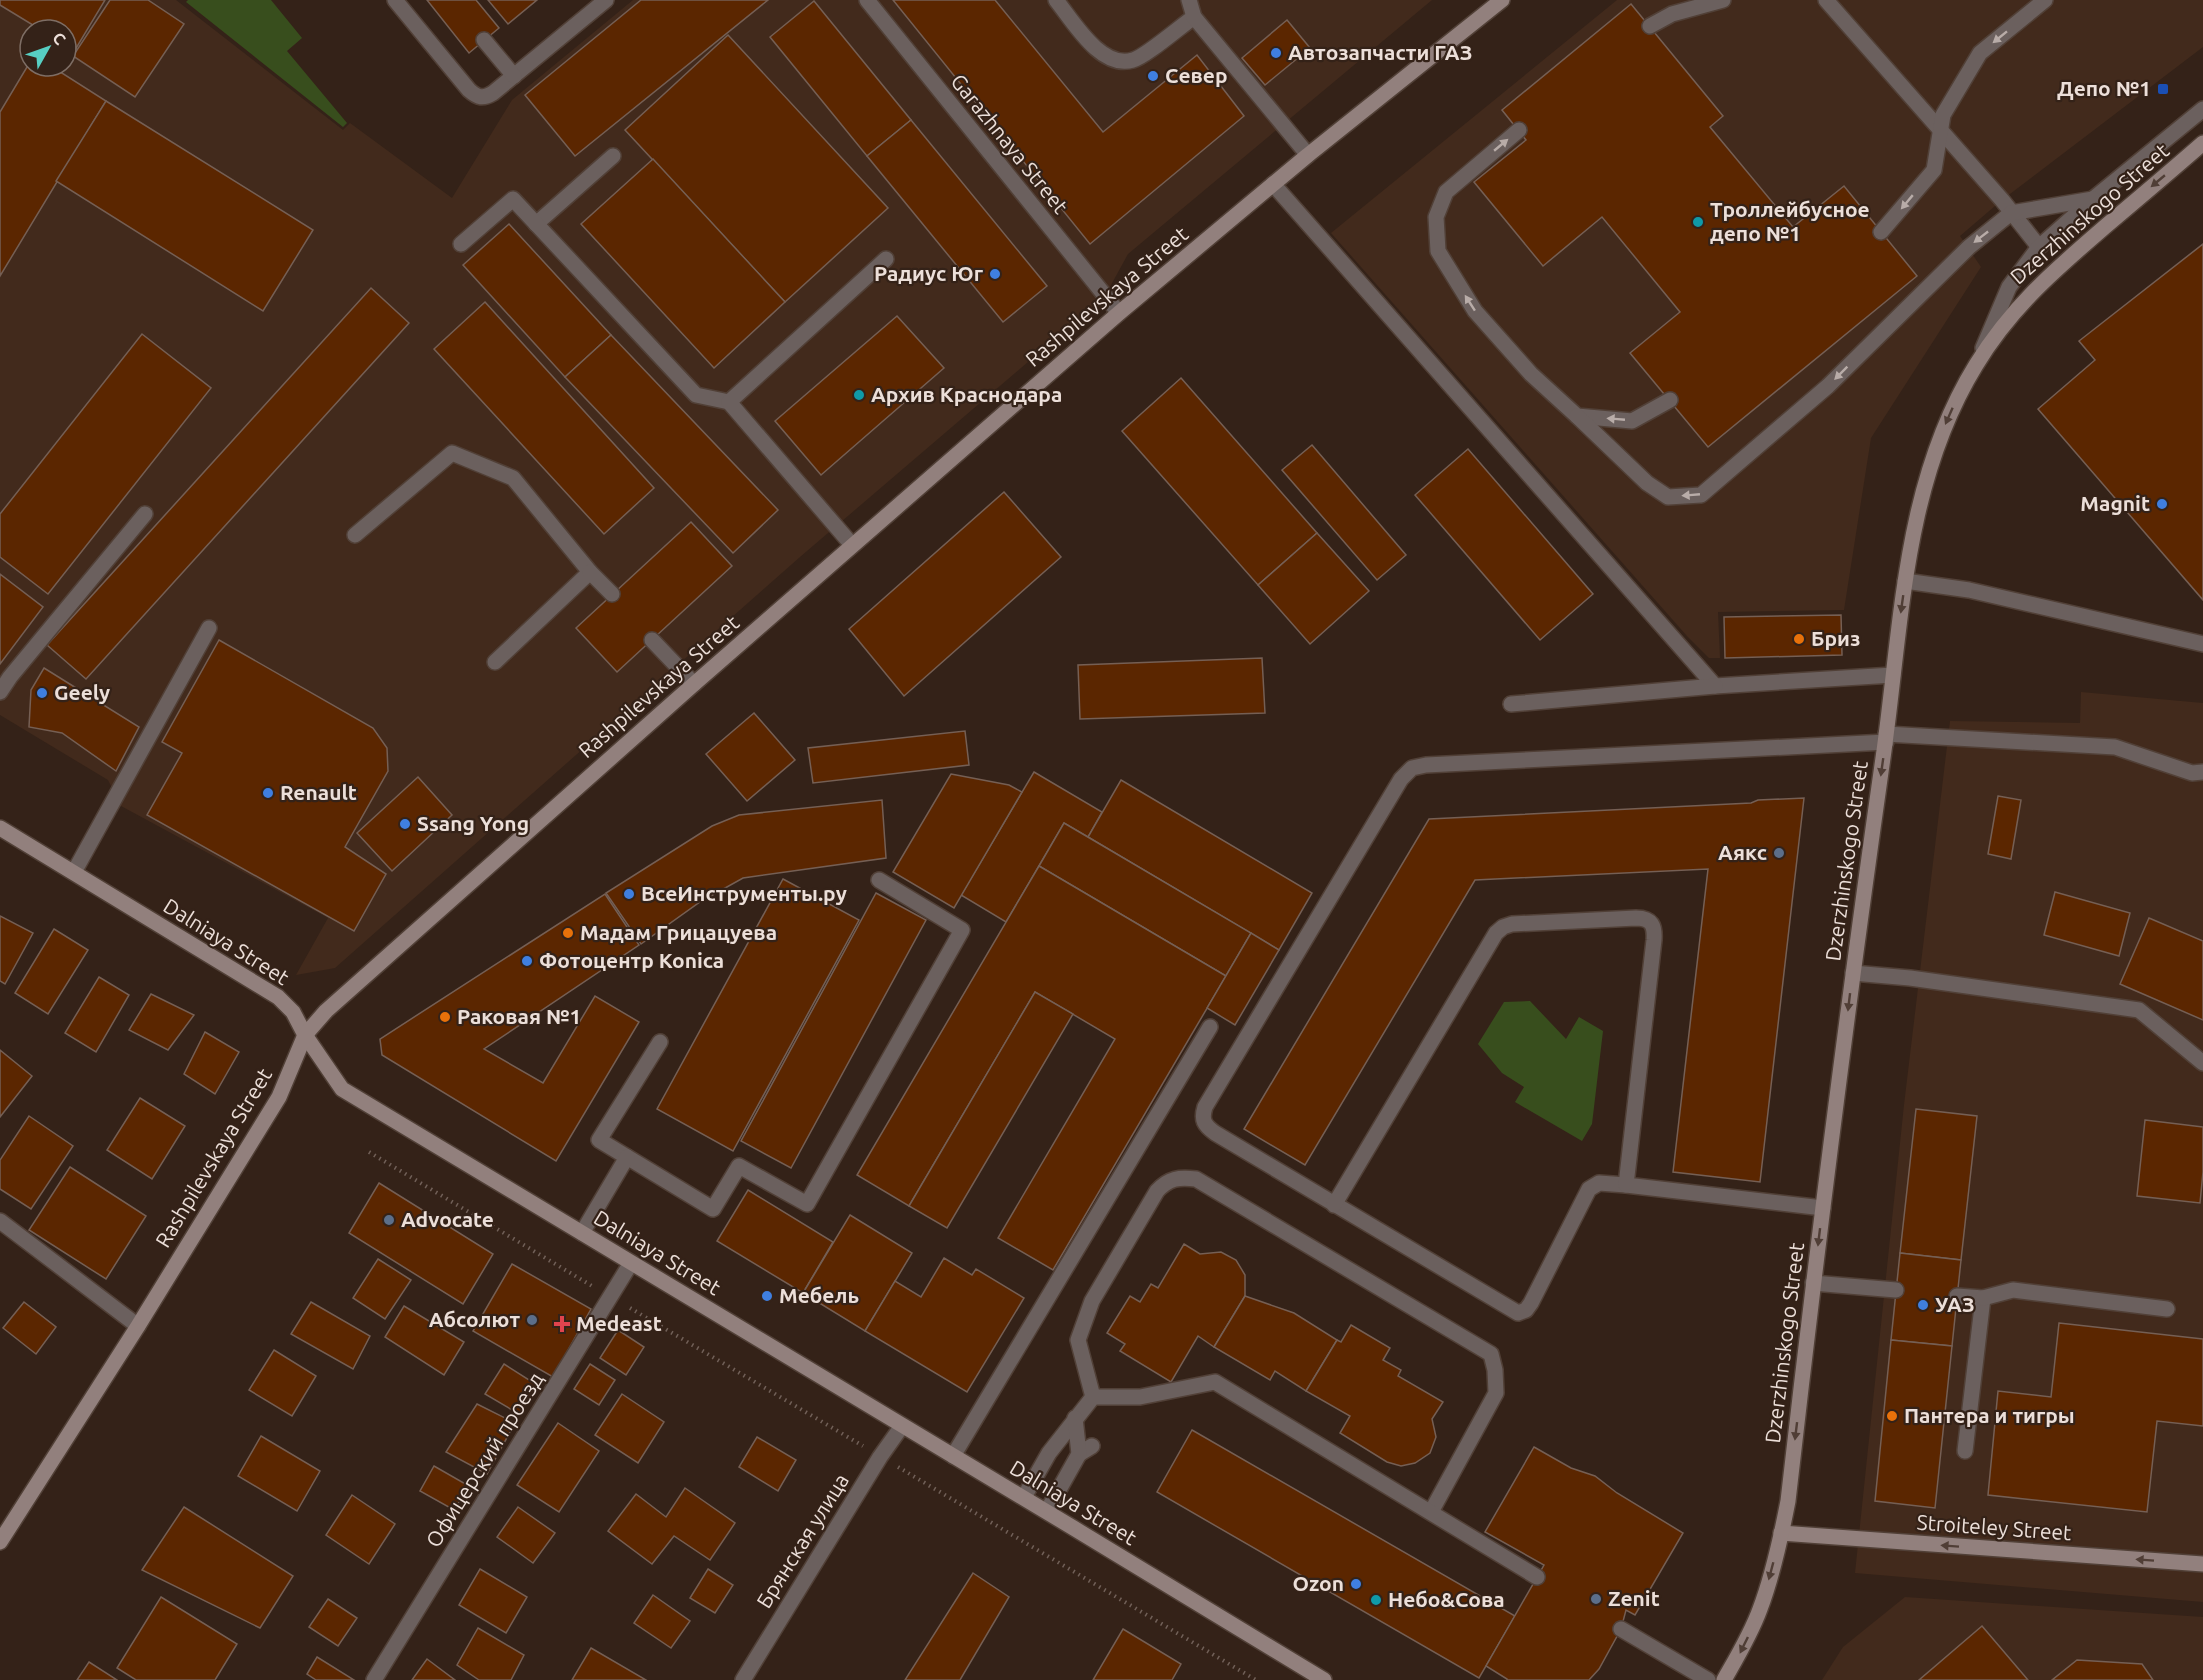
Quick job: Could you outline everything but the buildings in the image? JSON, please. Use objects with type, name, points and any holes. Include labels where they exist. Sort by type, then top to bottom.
[{"type":"street","points":[[395,0],[476,97],[486,97],[493,93],[606,0]]},
{"type":"street","name":"Garazhnaya Street","points":[[867,0],[1119,313]]},
{"type":"street","points":[[1056,0],[1097,51],[1116,62],[1134,60],[1194,17]]},
{"type":"street","points":[[1189,0],[1194,17],[1308,155]]},
{"type":"street","name":"Rashpilevskaya Street","points":[[1,1540],[138,1326],[279,1097],[305,1035],[351,988],[852,545],[1119,313],[1308,155],[1502,0]]},
{"type":"street","points":[[1650,26],[1672,14],[1723,0]]},
{"type":"street","points":[[1826,0],[1941,130],[2039,247]]},
{"type":"street","points":[[1881,232],[1934,170],[1943,115],[1980,53],[2045,0]]},
{"type":"street","points":[[484,40],[514,76]]},
{"type":"street","points":[[1976,364],[2009,287],[2039,247],[2092,200],[2203,109]]},
{"type":"street","points":[[1519,130],[1446,192],[1436,217],[1438,251],[1475,311],[1531,374],[1647,483],[1668,497],[1701,495],[1828,386],[1969,247],[2011,213],[2092,200]]},
{"type":"street","name":"Dzerzhinskogo Street","points":[[1724,1680],[1742,1650],[1761,1608],[1788,1501],[1852,973],[1886,738],[1905,581],[1918,509],[1936,445],[1954,404],[1976,364],[2013,311],[2046,277],[2203,143]]},
{"type":"street","points":[[536,224],[613,156]]},
{"type":"street","points":[[1274,184],[1715,686]]},
{"type":"street","points":[[461,244],[513,199],[696,395],[729,402],[852,545]]},
{"type":"street","points":[[729,402],[886,259]]},
{"type":"street","points":[[1577,416],[1632,421],[1670,400]]},
{"type":"street","points":[[355,535],[452,453],[513,478],[590,572],[612,594]]},
{"type":"street","points":[[0,693],[10,677],[146,514]]},
{"type":"street","points":[[495,662],[590,572]]},
{"type":"street","points":[[1905,581],[1969,590],[2203,644]]},
{"type":"street","points":[[74,872],[209,628]]},
{"type":"street","points":[[652,640],[694,684]]},
{"type":"street","points":[[1511,704],[1715,686],[1893,675]]},
{"type":"street","points":[[1822,1209],[1599,1183],[1589,1188],[1532,1303],[1526,1310],[1518,1313],[1215,1133],[1205,1125],[1202,1116],[1205,1107],[1401,779],[1412,768],[1425,765],[1886,738],[2115,747],[2199,776]]},
{"type":"street","name":"Dalniaya Street","points":[[0,828],[278,997],[293,1012],[305,1035],[342,1089],[1024,1497],[1324,1680]]},
{"type":"street","points":[[660,1042],[598,1140],[713,1209],[739,1166],[807,1204],[962,930],[879,880]]},
{"type":"street","points":[[1334,1205],[1496,933],[1512,924],[1645,918],[1651,922],[1654,929],[1626,1185]]},
{"type":"street","points":[[1852,973],[1910,978],[2139,1010],[2203,1063]]},
{"type":"street","points":[[953,1456],[1210,1027]]},
{"type":"street","points":[[582,1233],[627,1157]]},
{"type":"street","points":[[1093,1397],[1078,1340],[1092,1301],[1158,1191],[1167,1181],[1182,1177],[1196,1179],[1491,1354],[1495,1370],[1496,1393],[1431,1512]]},
{"type":"street","points":[[0,1221],[138,1326]]},
{"type":"street","name":"Офицерский проезд","points":[[374,1680],[631,1263]]},
{"type":"street","points":[[1813,1283],[1896,1290]]},
{"type":"street","points":[[1957,1296],[1983,1298],[2013,1290],[2167,1309]]},
{"type":"street","points":[[1965,1451],[1983,1298]]},
{"type":"street","points":[[1024,1497],[1048,1453],[1093,1397],[1140,1397],[1215,1382],[1537,1577]]},
{"type":"street","points":[[1047,1511],[1085,1450],[1075,1418]]},
{"type":"street","name":"Брянская улица","points":[[743,1680],[880,1457],[902,1426]]},
{"type":"street","name":"Stroiteley Street","points":[[1781,1533],[2203,1564]]},
{"type":"street","points":[[1621,1629],[1708,1680]]},
{"type":"path","points":[[369,1152],[1256,1680]]},
{"type":"shaded area","points":[[0,0],[176,0],[343,130],[350,123],[452,198],[512,100],[633,0],[1432,0],[1128,254],[1105,296],[800,557],[335,968],[296,975],[328,918],[121,806],[108,780],[0,715]]},
{"type":"shaded area","name":"Троллейбусное депо №1","points":[[1617,0],[2203,0],[2203,47],[2002,200],[1960,236],[1981,267],[1871,438],[1844,610],[1718,612],[1720,658],[1709,658],[1687,636],[1331,233]]},
{"type":"shaded area","points":[[2081,692],[2203,703],[2203,1602],[1855,1573],[1904,1105],[1950,721],[2080,723]]},
{"type":"shaded area","points":[[1905,1597],[2203,1617],[2203,1680],[1822,1680],[1843,1647]]},
{"type":"green space","points":[[188,0],[271,0],[302,38],[287,51],[347,123],[343,127],[186,2]]},
{"type":"green space","points":[[1530,1001],[1566,1039],[1579,1017],[1603,1031],[1592,1124],[1582,1141],[1515,1102],[1524,1087],[1502,1073],[1478,1044],[1504,1002]]},
{"type":"place","name":"Автозапчасти ГАЗ","points":[[1276,53]]},
{"type":"place","name":"Север","points":[[1153,76]]},
{"type":"place","name":"Депо №1","points":[[2163,89]]},
{"type":"place","name":"Троллейбусное депо №1","points":[[1698,222]]},
{"type":"place","name":"Радиус Юг","points":[[995,274]]},
{"type":"place","name":"Архив Краснодара","points":[[859,395]]},
{"type":"place","name":"Magnit","points":[[2162,504]]},
{"type":"place","name":"Бриз","points":[[1799,639]]},
{"type":"place","name":"Geely","points":[[42,693]]},
{"type":"place","name":"Renault","points":[[268,793]]},
{"type":"place","name":"Ssang Yong","points":[[405,824]]},
{"type":"place","name":"Аякс","points":[[1779,853]]},
{"type":"place","name":"ВсеИнструменты.ру","points":[[629,894]]},
{"type":"place","name":"Мадам Грицацуева","points":[[568,933]]},
{"type":"place","name":"Фотоцентр Konica","points":[[527,961]]},
{"type":"place","name":"Раковая №1","points":[[445,1017]]},
{"type":"place","name":"Advocate","points":[[389,1220]]},
{"type":"place","name":"Мебель","points":[[767,1296]]},
{"type":"place","name":"УАЗ","points":[[1923,1305]]},
{"type":"place","name":"Абсолют","points":[[532,1320]]},
{"type":"place","name":"Medeast","points":[[562,1324]]},
{"type":"place","name":"Пантера и тигры","points":[[1892,1416]]},
{"type":"place","name":"Ozon","points":[[1356,1584]]},
{"type":"place","name":"Zenit","points":[[1596,1599]]},
{"type":"place","name":"Небо&Сова","points":[[1376,1600]]}]
